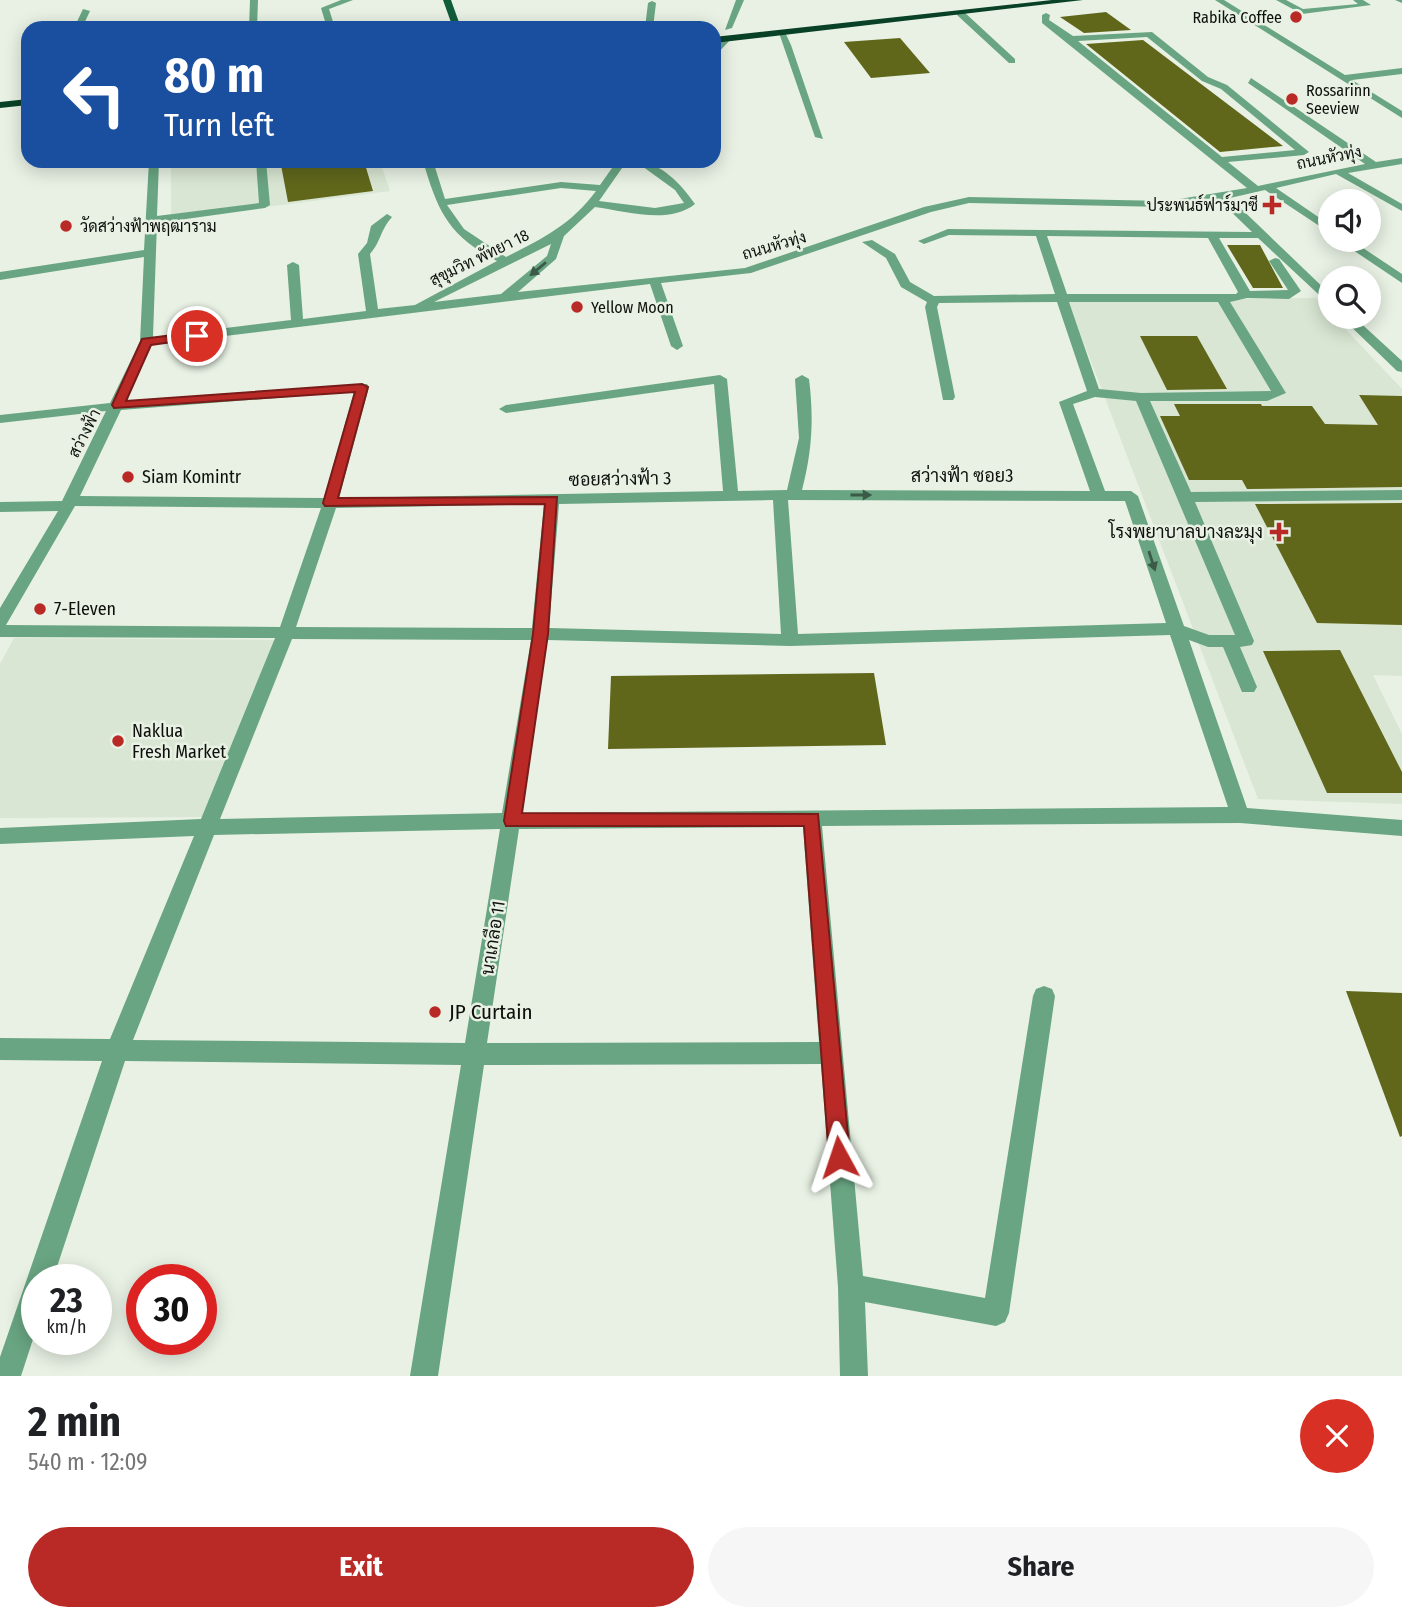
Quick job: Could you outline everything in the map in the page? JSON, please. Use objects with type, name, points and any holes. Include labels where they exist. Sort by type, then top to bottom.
[{"type":"highway","points":[[721,36],[728,33],[994,0]]},
{"type":"highway","points":[[721,31],[782,32],[1078,0]]},
{"type":"highway","points":[[0,105],[21,103]]},
{"type":"highway","points":[[0,116],[21,114]]},
{"type":"main road","points":[[447,0],[454,21]]},
{"type":"street","points":[[253,21],[254,0]]},
{"type":"street","points":[[329,21],[325,8],[349,0]]},
{"type":"street","points":[[721,44],[728,33],[740,0]]},
{"type":"street","points":[[1219,0],[1401,114]]},
{"type":"street","points":[[1280,0],[1302,12],[1367,5],[1357,0]]},
{"type":"street","points":[[650,21],[652,3]]},
{"type":"street","points":[[1031,5],[1046,15],[1045,21],[1069,37],[1220,160],[1318,223]]},
{"type":"street","points":[[81,21],[86,11]]},
{"type":"street","points":[[960,13],[1012,61]]},
{"type":"street","points":[[782,32],[791,50],[800,86],[820,137]]},
{"type":"street","points":[[1069,37],[1149,34],[1205,79],[1224,87],[1304,152],[1220,160]]},
{"type":"street","points":[[1343,78],[1402,71]]},
{"type":"street","points":[[1251,81],[1373,165]]},
{"type":"street","name":"ถนนหัวทุ่ง","points":[[146,342],[506,296],[747,271],[928,209],[969,200],[1167,204],[1222,197],[1338,171],[1402,160]]},
{"type":"street","name":"สว่างฟ้า","points":[[0,622],[68,504],[118,405],[146,342],[154,220],[154,168]]},
{"type":"street","points":[[154,220],[265,205],[262,168]]},
{"type":"street","points":[[430,168],[450,219],[470,243],[507,262]]},
{"type":"street","name":"สุขุมวิท พัทยา 18","points":[[412,309],[559,235],[593,203],[617,168]]},
{"type":"street","points":[[593,203],[664,210],[682,209],[690,204],[679,188],[650,168]]},
{"type":"street","points":[[1338,171],[1402,208]]},
{"type":"street","points":[[442,203],[561,185],[604,188]]},
{"type":"street","points":[[1222,197],[1318,290]]},
{"type":"street","points":[[373,314],[364,254],[373,243],[375,228],[387,217]]},
{"type":"street","points":[[1040,232],[1094,393]]},
{"type":"street","points":[[924,241],[941,233],[1261,235]]},
{"type":"street","points":[[1211,234],[1241,284],[1243,294]]},
{"type":"street","name":"สุขุมวิท พัทยา 18","points":[[506,296],[552,257],[559,235]]},
{"type":"street","points":[[868,242],[891,256],[905,284],[934,301],[949,298],[1239,298],[1243,294],[1282,295],[1295,291],[1275,261]]},
{"type":"street","points":[[1362,252],[1402,279]]},
{"type":"street","points":[[0,275],[152,253]]},
{"type":"street","points":[[293,265],[297,324]]},
{"type":"street","points":[[654,280],[677,346]]},
{"type":"street","points":[[1099,495],[1066,402],[1094,393],[1141,397],[1267,397],[1279,393],[1222,298]]},
{"type":"street","points":[[934,301],[932,315],[948,397]]},
{"type":"street","points":[[1360,329],[1402,368]]},
{"type":"street","points":[[506,409],[720,379],[731,497]]},
{"type":"street","points":[[790,640],[787,495],[808,442],[809,425],[802,379]]},
{"type":"street","points":[[0,419],[118,405],[362,387],[330,503],[286,632],[210,827],[117,1052],[45,1264]]},
{"type":"street","points":[[1141,397],[1186,497],[1237,641],[1248,687]]},
{"type":"street","name":"สว่างฟ้า ซอย3","points":[[787,495],[1131,496],[1175,629]]},
{"type":"street","name":"ซอยสว่างฟ้า 3","points":[[0,507],[787,495]]},
{"type":"street","points":[[1186,497],[1402,495]]},
{"type":"street","name":"นาเกลือ 11","points":[[424,1376],[513,821],[540,634],[552,500]]},
{"type":"street","points":[[0,631],[540,634],[790,640],[1175,629],[1208,641],[1237,641]]},
{"type":"street","points":[[1175,629],[1240,814]]},
{"type":"street","points":[[0,836],[210,827],[513,821],[1240,814],[1402,828]]},
{"type":"street","points":[[812,819],[851,1287],[854,1376]]},
{"type":"street","points":[[851,1287],[996,1313],[1044,996]]},
{"type":"street","points":[[0,1049],[475,1054],[831,1053]]},
{"type":"street","points":[[7,1376],[21,1334]]},
{"type":"shaded area","points":[[171,168],[382,168],[390,191],[171,219]]},
{"type":"shaded area","name":"โรงพยาบาลบางละมุง","points":[[1316,298],[1318,329],[1345,329],[1402,389],[1402,676],[1373,675],[1402,734],[1402,804],[1258,799],[1068,301]]},
{"type":"shaded area","name":"Naklua Fresh Market","points":[[14,638],[274,640],[206,817],[0,818],[0,664]]},
{"type":"building","points":[[1106,12],[1131,30],[1084,33],[1060,17]]},
{"type":"building","points":[[900,38],[930,73],[871,78],[844,42]]},
{"type":"building","points":[[1143,40],[1283,146],[1220,152],[1086,44]]},
{"type":"building","points":[[282,168],[366,168],[373,191],[288,202]]},
{"type":"building","points":[[1227,245],[1260,245],[1283,288],[1253,288]]},
{"type":"building","points":[[1140,336],[1197,336],[1227,389],[1167,390]]},
{"type":"building","points":[[1359,395],[1402,396],[1402,487],[1247,489],[1242,480],[1189,480],[1160,416],[1180,416],[1174,404],[1312,406],[1325,424],[1378,425]]},
{"type":"building","points":[[1402,503],[1402,625],[1317,623],[1255,504]]},
{"type":"building","points":[[1340,650],[1402,772],[1402,793],[1327,793],[1263,651]]},
{"type":"building","points":[[874,673],[886,745],[608,749],[611,676]]},
{"type":"building","points":[[1346,991],[1402,993],[1400,1137]]},
{"type":"place","name":"Rabika Coffee","points":[[1296,17]]},
{"type":"place","name":"Rossarinn Seeview","points":[[1292,99]]},
{"type":"place","name":"ประพนธ์ฟาร์มาซี","points":[[1272,205]]},
{"type":"place","name":"วัดสว่างฟ้าพฤฒาราม","points":[[66,226]]},
{"type":"place","name":"Yellow Moon","points":[[577,307]]},
{"type":"place","name":"Siam Komintr","points":[[128,477]]},
{"type":"place","name":"โรงพยาบาลบางละมุง","points":[[1279,532]]},
{"type":"place","name":"7-Eleven","points":[[40,609]]},
{"type":"place","name":"Naklua Fresh Market","points":[[118,741]]},
{"type":"place","name":"JP Curtain","points":[[435,1012]]},
{"type":"route","points":[[197,336],[146,342],[118,405],[362,387],[330,503],[552,500],[540,634],[513,821],[812,819],[839,1157]]}]
